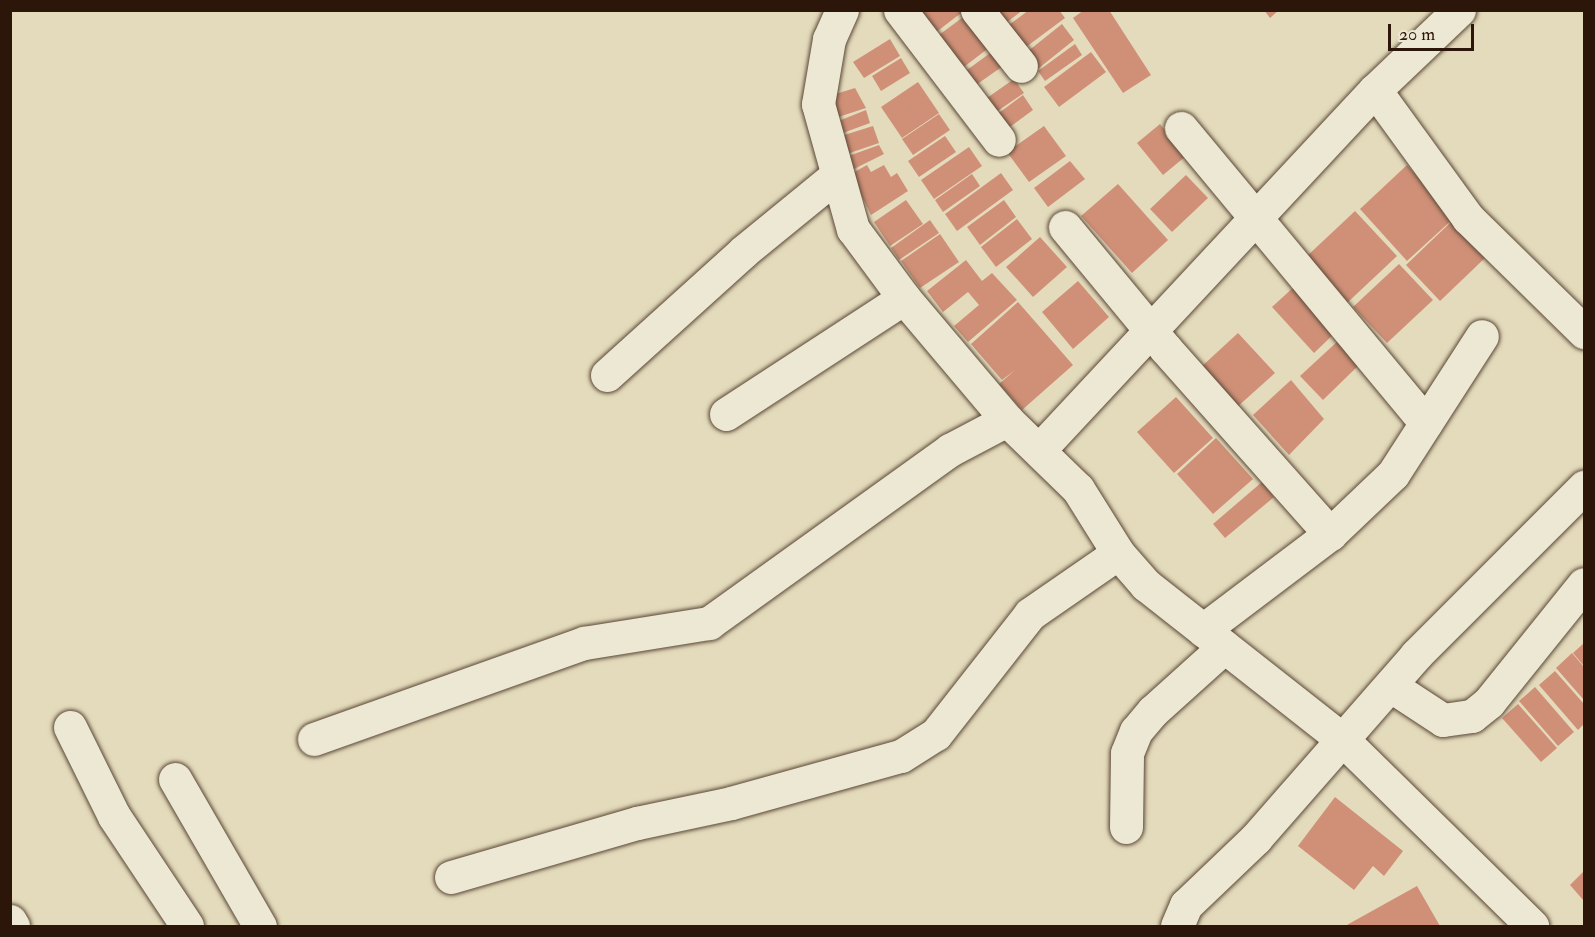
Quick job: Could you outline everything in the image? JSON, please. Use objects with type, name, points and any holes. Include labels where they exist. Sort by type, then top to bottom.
[{"type":"street","points":[[842,10],[829,39],[818,104],[836,176],[853,229],[904,298],[1007,420],[1078,489],[1119,553],[1146,585],[1344,741],[1532,927]]},
{"type":"street","points":[[900,10],[999,140]]},
{"type":"street","points":[[977,10],[1021,66]]},
{"type":"street","points":[[1038,450],[1148,328],[1256,218],[1375,90],[1458,10]]},
{"type":"street","points":[[1375,90],[1468,218],[1584,332]]},
{"type":"street","points":[[1181,128],[1426,423]]},
{"type":"street","points":[[607,375],[744,251],[836,176]]},
{"type":"street","points":[[1065,227],[1148,328],[1330,534]]},
{"type":"street","points":[[726,414],[904,298]]},
{"type":"street","points":[[1126,827],[1127,753],[1136,731],[1214,638],[1393,474],[1482,336]]},
{"type":"street","points":[[314,739],[584,643],[709,623],[950,450],[1007,420]]},
{"type":"street","points":[[1177,927],[1186,905],[1256,838],[1344,741],[1390,686],[1584,488]]},
{"type":"street","points":[[451,877],[637,823],[731,803],[901,756],[936,734],[1030,614],[1119,553]]},
{"type":"street","points":[[1390,686],[1443,720],[1472,716],[1489,702],[1584,584]]},
{"type":"street","points":[[70,727],[114,816],[187,927]]},
{"type":"street","points":[[175,779],[260,927]]},
{"type":"street","points":[[10,921],[13,927]]},
{"type":"building","points":[[904,10],[959,10],[961,13],[926,40]]},
{"type":"building","points":[[1003,10],[1023,10],[998,29],[991,19]]},
{"type":"building","points":[[1029,10],[1059,10],[1065,18],[1018,53],[1002,30]]},
{"type":"building","points":[[1084,10],[1109,10],[1151,75],[1123,93],[1073,18]]},
{"type":"building","points":[[1264,10],[1279,10],[1270,18]]},
{"type":"building","points":[[966,15],[990,47],[952,76],[928,43]]},
{"type":"building","points":[[1062,24],[1074,40],[1034,72],[1022,56]]},
{"type":"building","points":[[890,39],[900,56],[864,78],[853,62]]},
{"type":"building","points":[[1075,44],[1082,55],[1045,81],[1038,71]]},
{"type":"building","points":[[993,51],[1003,66],[966,92],[956,78]]},
{"type":"building","points":[[1091,52],[1106,72],[1059,107],[1044,87]]},
{"type":"building","points":[[901,58],[910,73],[881,91],[872,76]]},
{"type":"building","points":[[1014,79],[1024,93],[986,119],[977,105]]},
{"type":"building","points":[[918,82],[939,113],[902,138],[881,107]]},
{"type":"building","points":[[855,88],[866,108],[832,119],[826,97]]},
{"type":"building","points":[[1023,95],[1033,110],[999,135],[988,121]]},
{"type":"building","points":[[866,110],[870,123],[840,134],[836,122]]},
{"type":"building","points":[[939,114],[950,130],[913,155],[902,139]]},
{"type":"building","points":[[1160,124],[1186,156],[1163,175],[1137,143]]},
{"type":"building","points":[[873,126],[879,143],[841,156],[835,138]]},
{"type":"building","points":[[1044,126],[1066,156],[1029,182],[1007,152]]},
{"type":"building","points":[[945,136],[956,152],[919,177],[908,161]]},
{"type":"building","points":[[879,145],[884,154],[848,172],[843,158]]},
{"type":"building","points":[[969,147],[982,166],[934,199],[921,180]]},
{"type":"building","points":[[1070,161],[1085,179],[1048,207],[1034,188]]},
{"type":"building","points":[[867,165],[871,172],[884,165],[891,177],[897,173],[908,191],[871,215],[851,174]]},
{"type":"building","points":[[1407,165],[1454,218],[1407,261],[1360,209]]},
{"type":"building","points":[[1001,173],[1013,190],[957,231],[945,214]]},
{"type":"building","points":[[972,174],[980,186],[943,212],[935,200]]},
{"type":"building","points":[[1186,175],[1208,198],[1172,232],[1150,209]]},
{"type":"building","points":[[1118,184],[1168,240],[1132,273],[1081,216]]},
{"type":"building","points":[[906,200],[923,224],[890,246],[874,222]]},
{"type":"building","points":[[1004,200],[1016,217],[980,245],[967,227]]},
{"type":"building","points":[[1355,211],[1397,256],[1347,303],[1305,258]]},
{"type":"building","points":[[1017,219],[1032,239],[996,267],[981,247]]},
{"type":"building","points":[[930,220],[939,233],[899,260],[891,248]]},
{"type":"building","points":[[1452,221],[1486,257],[1440,301],[1406,265]]},
{"type":"building","points":[[940,234],[959,262],[920,288],[901,261]]},
{"type":"building","points":[[1040,237],[1067,267],[1033,297],[1006,267]]},
{"type":"building","points":[[966,260],[982,281],[992,273],[1017,300],[968,342],[954,326],[979,305],[968,292],[943,312],[927,291]]},
{"type":"building","points":[[1399,264],[1433,300],[1387,343],[1353,307]]},
{"type":"building","points":[[1078,281],[1109,317],[1073,349],[1042,312]]},
{"type":"building","points":[[1296,285],[1338,330],[1314,353],[1272,307]]},
{"type":"building","points":[[1018,302],[1073,365],[1022,410],[999,384],[1015,370],[1002,380],[971,344]]},
{"type":"building","points":[[1238,333],[1275,373],[1236,408],[1200,368]]},
{"type":"building","points":[[1339,340],[1361,363],[1323,400],[1300,376]]},
{"type":"building","points":[[1291,380],[1324,419],[1289,455],[1253,415]]},
{"type":"building","points":[[1176,397],[1213,438],[1174,473],[1137,432]]},
{"type":"building","points":[[1216,438],[1253,479],[1213,514],[1177,474]]},
{"type":"building","points":[[1262,482],[1274,497],[1225,538],[1213,524]]},
{"type":"building","points":[[1584,643],[1584,666],[1573,653]]},
{"type":"building","points":[[1572,653],[1584,667],[1584,700],[1556,668]]},
{"type":"building","points":[[1555,671],[1584,704],[1584,724],[1578,730],[1539,685]]},
{"type":"building","points":[[1535,687],[1574,732],[1558,746],[1519,701]]},
{"type":"building","points":[[1518,704],[1557,748],[1541,762],[1502,718]]},
{"type":"building","points":[[1335,797],[1403,851],[1384,876],[1373,866],[1354,890],[1298,846]]},
{"type":"building","points":[[1584,871],[1584,901],[1570,885]]},
{"type":"building","points":[[1417,886],[1440,926],[1345,926]]}]
